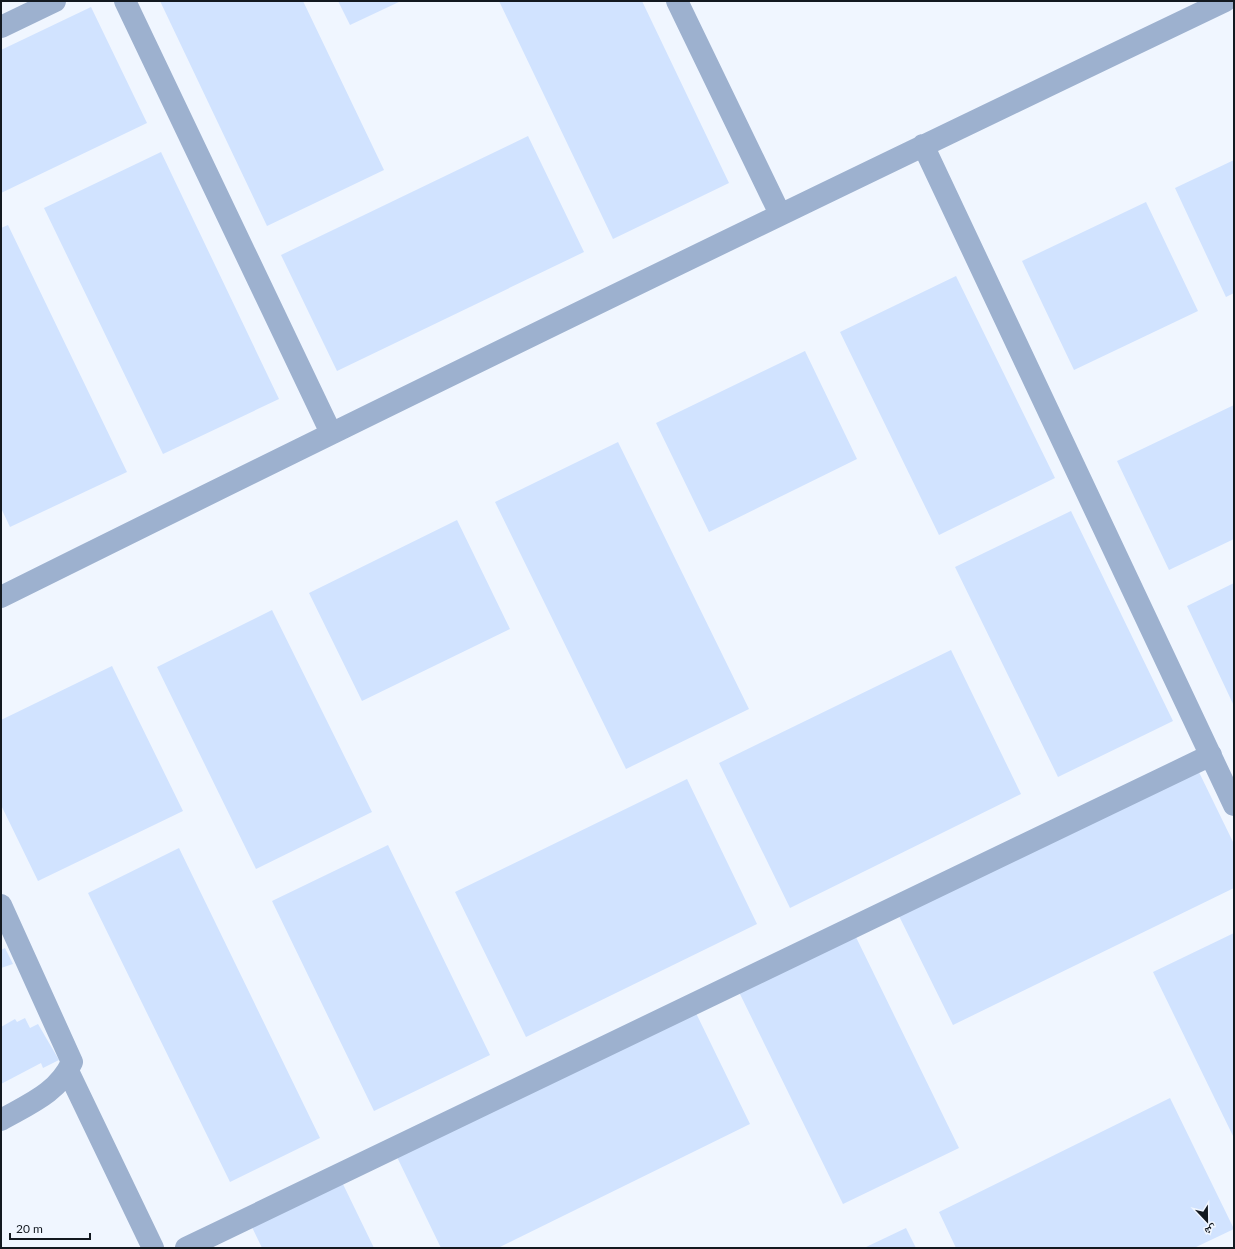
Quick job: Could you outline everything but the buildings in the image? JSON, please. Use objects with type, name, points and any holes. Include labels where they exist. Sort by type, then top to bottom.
[{"type":"street","points":[[1,27],[55,1]]},
{"type":"street","points":[[125,1],[331,433]]},
{"type":"street","points":[[677,1],[780,214]]},
{"type":"street","points":[[1,597],[331,433],[780,214],[1225,1]]},
{"type":"street","points":[[923,145],[1234,805]]},
{"type":"street","points":[[186,1248],[1210,755]]},
{"type":"street","points":[[1,905],[72,1062],[61,1082],[51,1091],[1,1120]]},
{"type":"street","points":[[68,1071],[152,1248]]}]
